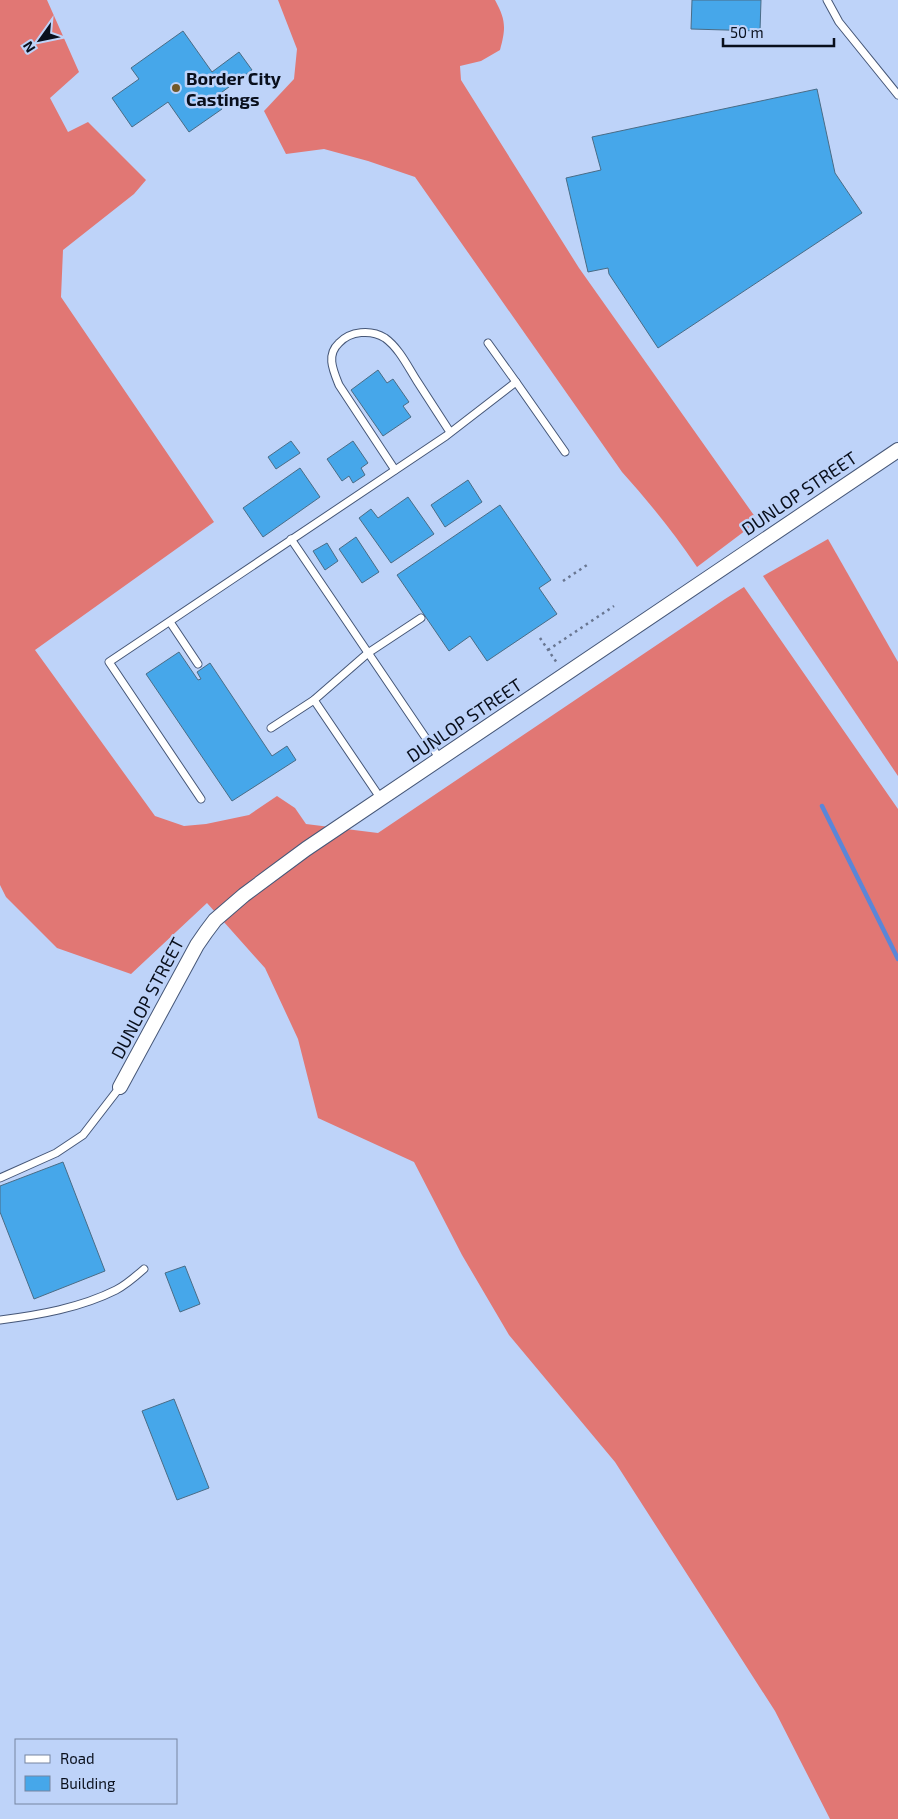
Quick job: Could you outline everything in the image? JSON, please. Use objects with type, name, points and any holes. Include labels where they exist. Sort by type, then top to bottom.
[{"type":"street","name":"DUNLOP STREET","points":[[120,1087],[196,945],[215,920],[261,882],[306,849],[898,450]]},
{"type":"lane","points":[[827,0],[839,22],[898,95]]},
{"type":"lane","points":[[395,470],[340,385],[333,369],[331,359],[334,348],[343,339],[352,334],[363,332],[385,338],[406,363],[450,432]]},
{"type":"lane","points":[[488,343],[565,452]]},
{"type":"lane","points":[[200,799],[110,662],[395,470],[450,432],[516,382]]},
{"type":"lane","points":[[291,540],[440,759]]},
{"type":"lane","points":[[271,728],[314,700],[368,653],[421,618]]},
{"type":"lane","points":[[170,622],[198,664]]},
{"type":"lane","points":[[314,700],[381,799]]},
{"type":"lane","points":[[0,1178],[42,1160],[83,1135],[120,1087]]},
{"type":"lane","points":[[0,1320],[53,1311],[100,1296],[116,1290],[144,1269]]},
{"type":"path","points":[[563,581],[587,565]]},
{"type":"path","points":[[548,650],[614,606]]},
{"type":"path","points":[[540,638],[564,675]]},
{"type":"shaded area","points":[[0,0],[47,0],[79,72],[50,98],[68,132],[88,122],[146,180],[134,194],[63,250],[61,297],[214,522],[35,650],[155,816],[184,826],[206,824],[249,815],[277,796],[295,808],[306,824],[378,833],[744,587],[898,809],[898,1819],[830,1819],[775,1711],[615,1462],[509,1335],[462,1255],[414,1162],[318,1118],[298,1039],[265,968],[207,903],[131,974],[57,948],[6,897],[0,885]]},
{"type":"shaded area","points":[[278,0],[495,0],[504,24],[500,50],[481,61],[460,66],[461,80],[579,268],[758,521],[697,567],[661,518],[622,472],[415,177],[324,149],[286,154],[264,111],[294,79],[297,49]]},
{"type":"shaded area","points":[[828,539],[898,662],[898,776],[763,576]]},
{"type":"building","points":[[692,0],[761,0],[760,31],[691,29]]},
{"type":"building","name":"Border City Castings","points":[[183,31],[212,72],[239,52],[252,70],[214,98],[222,109],[189,132],[168,102],[132,127],[112,98],[139,79],[131,68]]},
{"type":"building","points":[[817,89],[835,173],[862,213],[658,348],[609,274],[608,268],[588,272],[566,178],[601,170],[592,137]]},
{"type":"building","points":[[378,370],[387,383],[393,379],[409,402],[403,406],[411,417],[383,436],[351,390]]},
{"type":"building","points":[[291,441],[300,453],[276,469],[268,457]]},
{"type":"building","points":[[353,441],[368,463],[361,468],[365,475],[353,483],[349,476],[342,481],[327,459]]},
{"type":"building","points":[[300,468],[320,497],[263,537],[243,508]]},
{"type":"building","points":[[468,480],[482,502],[445,527],[431,505]]},
{"type":"building","points":[[408,497],[434,534],[391,563],[359,518],[371,509],[378,518]]},
{"type":"building","points":[[500,505],[551,580],[539,588],[557,614],[487,661],[470,636],[449,651],[397,575]]},
{"type":"building","points":[[356,537],[379,572],[362,583],[339,549]]},
{"type":"building","points":[[327,543],[338,561],[325,570],[313,551]]},
{"type":"building","points":[[179,652],[198,680],[201,679],[197,672],[210,663],[272,756],[287,746],[296,760],[232,801],[146,674]]},
{"type":"building","points":[[63,1162],[105,1271],[34,1299],[0,1212],[0,1186]]},
{"type":"building","points":[[185,1266],[200,1304],[180,1312],[165,1273]]},
{"type":"building","points":[[174,1399],[209,1488],[177,1500],[142,1411]]},
{"type":"waterway","points":[[822,806],[898,959]]},
{"type":"place","name":"Border City Castings","points":[[176,88]]}]
